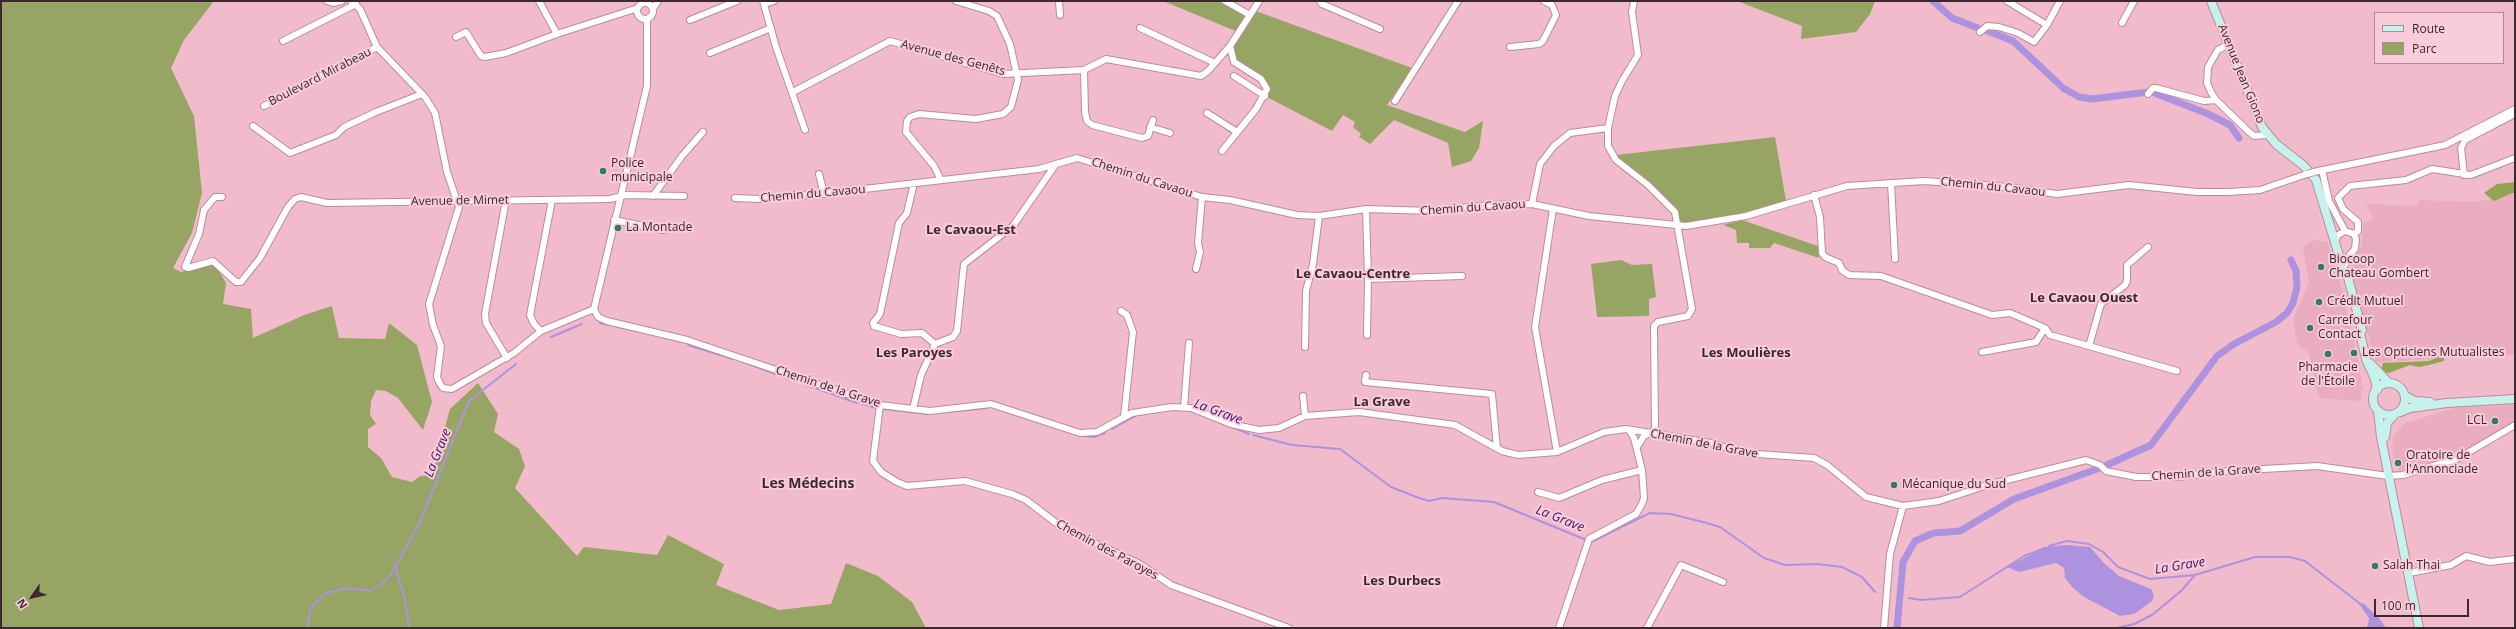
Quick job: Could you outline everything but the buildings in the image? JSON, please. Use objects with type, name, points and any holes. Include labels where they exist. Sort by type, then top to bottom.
[{"type":"street","points":[[327,1],[333,3],[342,1]]},
{"type":"street","points":[[539,1],[556,34]]},
{"type":"street","points":[[647,19],[653,14],[653,9],[658,1]]},
{"type":"street","points":[[690,20],[737,1]]},
{"type":"street","points":[[774,1],[764,3],[805,130]]},
{"type":"street","points":[[941,180],[934,166],[906,132],[907,121],[910,117],[919,114],[976,119],[1003,114],[1011,107],[1018,73],[1010,44],[997,16],[989,11],[956,1]]},
{"type":"street","points":[[1059,1],[1060,15]]},
{"type":"street","points":[[1225,1],[1250,15]]},
{"type":"street","name":"Avenue des Genêts","points":[[793,92],[890,40],[1003,74],[1084,70],[1106,59],[1201,76],[1230,46],[1258,1]]},
{"type":"street","points":[[1320,1],[1322,4],[1380,29]]},
{"type":"street","points":[[1395,101],[1458,1]]},
{"type":"street","points":[[1510,47],[1539,44],[1543,40],[1556,15],[1552,5],[1544,1]]},
{"type":"street","points":[[1634,1],[1632,12],[1638,55],[1622,80],[1615,96],[1608,128],[1610,151],[1616,160],[1667,202],[1675,212],[1692,309],[1688,316],[1658,322],[1654,326],[1655,430],[1644,436],[1637,447]]},
{"type":"street","points":[[2007,1],[2047,25]]},
{"type":"street","points":[[1981,30],[1999,27],[2010,30],[2034,42],[2047,25],[2060,1]]},
{"type":"street","points":[[2122,23],[2134,1]]},
{"type":"street","name":"Avenue Jean Giono","points":[[2210,1],[2229,44],[2256,117],[2267,135],[2315,172]]},
{"type":"street","points":[[283,41],[353,2],[377,47],[422,94],[435,113],[447,172],[459,207],[429,304],[432,324],[441,346],[437,377],[443,388],[449,390],[507,358],[541,331],[594,309],[647,86],[647,19]]},
{"type":"street","points":[[456,37],[466,32],[482,57],[506,53],[556,34],[628,11],[644,3]]},
{"type":"street","points":[[644,3],[653,9]]},
{"type":"street","points":[[638,16],[644,3]]},
{"type":"street","points":[[628,11],[647,19]]},
{"type":"street","points":[[710,53],[771,28]]},
{"type":"street","points":[[1140,28],[1215,63]]},
{"type":"street","points":[[2229,44],[2218,50],[2208,67],[2207,83],[2216,100],[2254,136],[2267,135]]},
{"type":"street","points":[[1222,152],[1265,96],[1266,84],[1234,62],[1230,46]]},
{"type":"street","name":"Boulevard Mirabeau","points":[[264,106],[377,47]]},
{"type":"street","points":[[1084,70],[1085,112],[1087,120],[1092,125],[1142,138],[1148,136],[1153,120]]},
{"type":"street","points":[[1234,76],[1265,96]]},
{"type":"street","points":[[2150,92],[2156,88],[2204,101],[2216,100]]},
{"type":"street","points":[[253,126],[290,153],[336,135],[344,127],[376,112],[422,94]]},
{"type":"street","name":"Chemin du Cavaou","points":[[735,198],[761,199],[824,194],[1039,169],[1056,164],[1068,158],[1081,158],[1202,197],[1230,200],[1274,211],[1319,216],[1366,209],[1432,211],[1490,204],[1532,204],[1589,216],[1678,225],[1714,223],[1746,216],[1847,186],[1924,181],[1962,183],[2057,194],[2129,185],[2216,192],[2260,190],[2315,172],[2444,145],[2515,109]]},
{"type":"street","points":[[1207,113],[1237,132]]},
{"type":"street","points":[[2464,175],[2461,148],[2464,140],[2515,114]]},
{"type":"street","points":[[1150,127],[1170,133]]},
{"type":"street","points":[[1532,204],[1540,164],[1554,146],[1570,133],[1608,128]]},
{"type":"street","points":[[653,196],[682,156],[703,132]]},
{"type":"street","points":[[2354,234],[2358,231],[2358,222],[2343,209],[2338,198],[2350,186],[2406,180],[2432,169],[2471,175],[2515,158]]},
{"type":"street","points":[[913,409],[921,375],[935,344],[953,337],[957,332],[964,264],[1013,226],[1056,164]]},
{"type":"street","points":[[2315,172],[2345,231],[2354,234]]},
{"type":"street","points":[[2315,172],[2334,242],[2344,271],[2347,274],[2362,330],[2360,334],[2366,359],[2375,379],[2376,390],[2374,399],[2378,411],[2384,455],[2419,628]]},
{"type":"street","points":[[819,174],[824,194]]},
{"type":"street","points":[[914,183],[907,213],[899,224],[880,314],[873,323],[874,326],[901,334],[922,333],[935,344]]},
{"type":"street","points":[[1891,183],[1895,259]]},
{"type":"street","points":[[1814,195],[1820,217],[1822,253],[1825,258],[1839,263],[1842,270],[1849,275],[1881,276],[1992,315],[2010,313],[2045,328],[2050,335],[2177,371]]},
{"type":"street","points":[[620,196],[684,196]]},
{"type":"street","name":"Avenue de Mimet","points":[[222,197],[215,197],[204,210],[199,234],[184,267],[188,268],[213,261],[236,282],[241,282],[260,258],[288,207],[295,199],[302,197],[327,203],[610,199],[620,196]]},
{"type":"street","points":[[1196,269],[1200,252],[1198,243],[1202,197]]},
{"type":"street","points":[[506,200],[485,314],[486,323],[507,358]]},
{"type":"street","points":[[541,331],[534,324],[530,315],[552,200]]},
{"type":"street","points":[[1366,209],[1368,279],[1367,335]]},
{"type":"street","points":[[1553,209],[1535,327],[1557,452]]},
{"type":"street","points":[[1305,347],[1306,292],[1313,264],[1319,216]]},
{"type":"street","points":[[614,220],[663,230]]},
{"type":"street","points":[[2334,242],[2338,235],[2345,231]]},
{"type":"street","points":[[2344,271],[2348,257],[2355,248],[2356,239],[2354,234]]},
{"type":"street","points":[[2089,346],[2101,304],[2125,285],[2127,281],[2128,265],[2148,247]]},
{"type":"street","points":[[1368,279],[1462,276]]},
{"type":"street","name":"Chemin de la Grave","points":[[594,309],[598,317],[607,321],[687,340],[880,405],[930,410],[991,404],[1080,433],[1097,432],[1132,413],[1154,408],[1184,407],[1247,429],[1259,430],[1279,428],[1305,416],[1360,412],[1422,419],[1444,425],[1455,425],[1497,448],[1518,455],[1557,452],[1604,432],[1614,429],[1629,430],[1711,443],[1743,453],[1814,458],[1827,465],[1866,497],[1903,506],[1939,501],[1991,484],[2086,460],[2124,476],[2177,477],[2227,471],[2328,466],[2388,476],[2426,470],[2457,459],[2515,425]]},
{"type":"street","points":[[1121,311],[1127,315],[1133,332],[1124,417]]},
{"type":"street","points":[[1982,352],[2036,342],[2045,328]]},
{"type":"street","points":[[1184,407],[1189,343]]},
{"type":"street","points":[[2366,359],[2389,383],[2399,387],[2405,396],[2415,401],[2447,403]]},
{"type":"street","points":[[1366,374],[1365,382],[1492,394],[1497,448]]},
{"type":"street","points":[[2376,390],[2389,383]]},
{"type":"street","points":[[1303,396],[1305,416]]},
{"type":"street","points":[[2384,455],[2385,428],[2403,408],[2405,396]]},
{"type":"street","points":[[2378,411],[2388,416],[2410,408],[2447,403],[2515,400]]},
{"type":"street","name":"Chemin des Paroyes","points":[[880,405],[873,461],[881,472],[897,482],[907,486],[965,481],[1012,494],[1026,500],[1064,529],[1140,564],[1171,585],[1289,628]]},
{"type":"street","points":[[1559,628],[1589,539],[1640,510],[1644,498],[1642,470],[1637,447],[1629,430]]},
{"type":"street","points":[[1538,492],[1559,498],[1602,480],[1642,470]]},
{"type":"street","points":[[1884,628],[1890,554],[1903,506]]},
{"type":"street","points":[[2409,573],[2451,565],[2466,556],[2490,562],[2515,559]]},
{"type":"street","points":[[1647,628],[1681,565],[1723,582]]},
{"type":"shaded area","points":[[2515,187],[2515,355],[2376,362],[2349,269],[2362,245],[2363,224],[2373,219],[2366,204],[2417,206],[2419,200],[2475,202],[2487,200]]},
{"type":"shaded area","points":[[2316,239],[2321,242],[2327,241],[2340,281],[2358,360],[2363,390],[2360,390],[2362,401],[2319,398],[2309,353],[2297,343],[2293,319],[2309,283],[2303,249],[2306,244]]},
{"type":"shaded area","points":[[2515,405],[2515,422],[2462,454],[2408,473],[2398,472],[2397,467],[2401,466],[2399,461],[2395,461],[2391,446],[2394,445],[2392,439],[2405,423],[2454,408]]},
{"type":"shaded area","points":[[2066,545],[2090,547],[2104,563],[2119,576],[2151,589],[2154,595],[2152,601],[2134,614],[2120,616],[2084,597],[2073,588],[2065,578],[2064,568],[2056,563],[2019,572],[2007,567],[2045,547]]},
{"type":"shaded area","points":[[2363,603],[2379,618],[2386,628],[2367,628],[2369,618],[2359,604]]},
{"type":"green space","points":[[1,1],[214,1],[184,40],[171,68],[194,116],[202,193],[192,233],[173,268],[181,272],[214,263],[226,283],[223,304],[251,309],[253,338],[304,315],[332,306],[339,338],[385,339],[389,323],[417,345],[432,402],[423,430],[398,398],[386,391],[376,390],[371,401],[370,415],[376,424],[368,429],[368,447],[381,458],[392,477],[412,482],[420,476],[432,475],[450,409],[478,383],[498,414],[494,432],[519,449],[525,466],[515,488],[577,556],[584,547],[657,555],[668,535],[724,564],[716,585],[779,610],[831,604],[846,563],[878,576],[912,602],[926,628],[1,628]]},
{"type":"green space","points":[[1163,1],[1225,1],[1250,15],[1253,10],[1412,68],[1387,105],[1465,132],[1483,121],[1479,148],[1471,161],[1452,167],[1448,143],[1394,120],[1370,144],[1359,137],[1361,134],[1353,127],[1355,122],[1343,115],[1332,131],[1265,96],[1266,84],[1238,66],[1230,46],[1238,32]]},
{"type":"green space","points":[[1737,1],[1875,1],[1870,14],[1856,32],[1801,39],[1802,26]]},
{"type":"green space","points":[[1775,137],[1786,201],[1736,215],[1681,223],[1675,206],[1616,155]]},
{"type":"green space","points":[[2515,182],[2515,192],[2494,201],[2484,193],[2497,184]]},
{"type":"green space","points":[[1742,220],[1818,246],[1819,258],[1774,243],[1770,248],[1749,248],[1749,243],[1737,243],[1736,230],[1723,225]]},
{"type":"green space","points":[[1621,260],[1632,265],[1652,264],[1656,297],[1649,299],[1649,316],[1597,317],[1591,264]]},
{"type":"green space","points":[[2444,355],[2444,361],[2429,365],[2419,367],[2410,365],[2389,373],[2381,371],[2383,363],[2429,361]]},
{"type":"waterway","points":[[1933,1],[1952,18],[1978,28]]},
{"type":"waterway","points":[[1985,30],[2013,41],[2060,85]]},
{"type":"waterway","points":[[2063,88],[2079,97],[2092,99],[2148,92]]},
{"type":"waterway","points":[[2152,92],[2203,112]]},
{"type":"waterway","points":[[2206,113],[2230,125],[2239,138]]},
{"type":"waterway","points":[[2107,465],[2151,445],[2217,356],[2234,344],[2276,322],[2287,313],[2293,303],[2297,287],[2296,271],[2291,260]]},
{"type":"waterway","name":"La Grave","points":[[600,323],[608,325]]},
{"type":"waterway","name":"La Grave","points":[[551,337],[582,324]]},
{"type":"waterway","name":"La Grave","points":[[617,327],[624,328]]},
{"type":"waterway","name":"La Grave","points":[[659,336],[682,342]]},
{"type":"waterway","name":"La Grave","points":[[688,345],[733,359]]},
{"type":"waterway","name":"La Grave","points":[[746,363],[789,379]]},
{"type":"waterway","name":"La Grave","points":[[307,628],[311,607],[326,593],[349,588],[370,591],[382,584],[390,576],[420,522],[469,401],[516,364]]},
{"type":"waterway","name":"La Grave","points":[[804,384],[857,403]]},
{"type":"waterway","name":"La Grave","points":[[863,404],[876,408]]},
{"type":"waterway","name":"La Grave","points":[[937,413],[987,408]]},
{"type":"waterway","name":"La Grave","points":[[884,409],[927,414]]},
{"type":"waterway","name":"La Grave","points":[[1112,429],[1137,415]]},
{"type":"waterway","name":"La Grave","points":[[1023,417],[1083,436],[1094,437],[1105,433]]},
{"type":"waterway","name":"La Grave","points":[[1232,427],[1249,434]]},
{"type":"waterway","name":"La Grave","points":[[1253,435],[1292,445],[1340,449],[1391,487],[1419,498],[1429,501],[1442,498],[1494,502],[1591,542],[1650,513],[1671,514],[1703,522],[1720,527],[1764,558],[1785,565],[1817,564],[1842,567],[1862,577],[1875,592]]},
{"type":"waterway","points":[[1935,533],[1960,531],[2014,499],[2097,469]]},
{"type":"waterway","points":[[1897,628],[1903,562],[1915,541],[1931,534]]},
{"type":"waterway","name":"La Grave","points":[[2049,546],[2067,541],[2089,544],[2103,552],[2118,567],[2150,579],[2195,575],[2255,557],[2290,557],[2305,561],[2363,606]]},
{"type":"waterway","name":"La Grave","points":[[1909,598],[1921,600],[1960,597],[2024,556],[2045,548]]},
{"type":"waterway","points":[[395,565],[405,600],[409,628]]},
{"type":"waterway","points":[[2117,628],[2134,624],[2152,615],[2181,591],[2195,575]]},
{"type":"place","name":"Police municipale","points":[[603,171]]},
{"type":"place","name":"La Montade","points":[[618,228]]},
{"type":"place","name":"Biocoop Chateau Gombert","points":[[2321,267]]},
{"type":"place","name":"Crédit Mutuel","points":[[2319,302]]},
{"type":"place","name":"Carrefour Contact","points":[[2310,328]]},
{"type":"place","name":"Les Opticiens Mutualistes","points":[[2354,353]]},
{"type":"place","name":"Pharmacie de l'Étoile","points":[[2328,354]]},
{"type":"place","name":"LCL","points":[[2495,421]]},
{"type":"place","name":"Oratoire de l'Annonciade","points":[[2398,463]]},
{"type":"place","name":"Mécanique du Sud","points":[[1894,485]]},
{"type":"place","name":"Salah Thai","points":[[2375,566]]},
{"type":"district","name":"Le Cavaou-Est","points":[[971,230]]},
{"type":"district","name":"Le Cavaou-Centre","points":[[1353,274]]},
{"type":"district","name":"Le Cavaou Ouest","points":[[2084,298]]},
{"type":"district","name":"Les Paroyes","points":[[914,353]]},
{"type":"district","name":"Les Moulières","points":[[1746,353]]},
{"type":"district","name":"La Grave","points":[[1382,402]]},
{"type":"district","name":"Les Médecins","points":[[808,484]]},
{"type":"district","name":"Les Durbecs","points":[[1402,581]]}]
